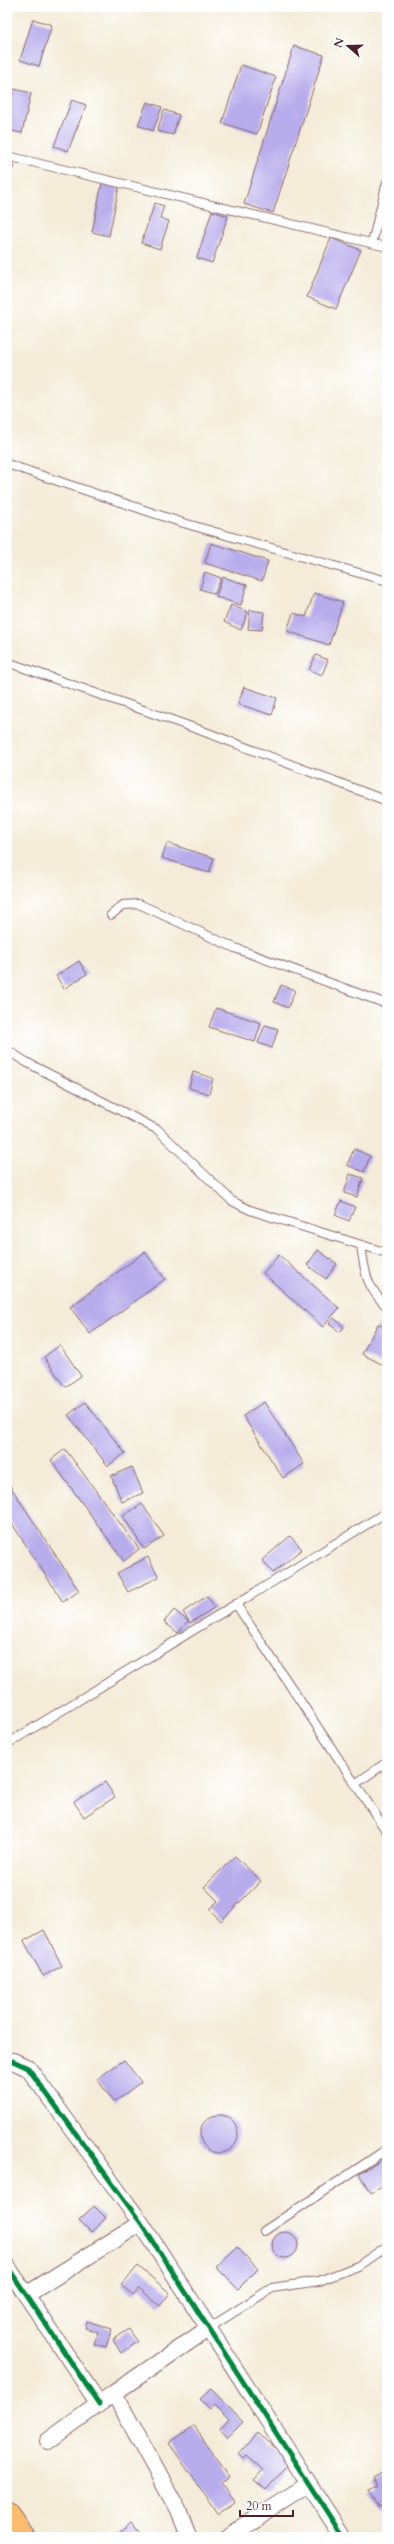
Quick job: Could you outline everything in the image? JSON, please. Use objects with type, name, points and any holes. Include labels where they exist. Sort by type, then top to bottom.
[{"type":"main road","points":[[7,2514],[22,2537]]},
{"type":"street","points":[[7,2062],[12,2061],[28,2068],[141,2223],[343,2537]]},
{"type":"street","points":[[26,2295],[141,2223]]},
{"type":"street","points":[[7,2266],[99,2404]]},
{"type":"street","points":[[48,2441],[114,2393],[209,2328]]},
{"type":"street","points":[[114,2393],[178,2510],[189,2537]]},
{"type":"street","points":[[226,2537],[309,2484]]},
{"type":"lane","points":[[7,156],[387,247]]},
{"type":"lane","points":[[372,243],[387,182]]},
{"type":"lane","points":[[7,464],[180,522],[387,581]]},
{"type":"lane","points":[[7,662],[200,730],[387,801]]},
{"type":"lane","points":[[110,915],[123,905],[139,904],[235,948],[387,1004]]},
{"type":"lane","points":[[7,1050],[26,1062],[158,1130],[232,1201],[250,1210],[387,1254]]},
{"type":"lane","points":[[361,1245],[365,1276],[373,1292],[387,1307]]},
{"type":"lane","points":[[7,1744],[387,1512]]},
{"type":"lane","points":[[236,1604],[387,1832]]},
{"type":"lane","points":[[356,1784],[387,1762]]},
{"type":"lane","points":[[264,2231],[387,2149]]},
{"type":"lane","points":[[209,2328],[272,2288],[318,2281],[358,2266],[387,2246]]},
{"type":"building","points":[[33,19],[52,25],[39,66],[20,60]]},
{"type":"building","points":[[294,46],[324,55],[273,213],[244,204]]},
{"type":"building","points":[[241,65],[276,77],[257,134],[222,123]]},
{"type":"building","points":[[14,89],[31,93],[22,133],[7,130],[7,118]]},
{"type":"building","points":[[72,100],[86,105],[68,151],[54,146]]},
{"type":"building","points":[[147,102],[162,107],[153,131],[138,125]]},
{"type":"building","points":[[164,110],[179,115],[173,135],[157,131]]},
{"type":"building","points":[[7,160],[15,162],[7,185]]},
{"type":"building","points":[[102,183],[119,187],[109,236],[92,232]]},
{"type":"building","points":[[155,203],[164,206],[160,218],[169,221],[160,249],[141,243]]},
{"type":"building","points":[[212,211],[228,216],[212,263],[197,258]]},
{"type":"building","points":[[331,238],[361,250],[336,309],[307,297]]},
{"type":"building","points":[[211,543],[268,561],[262,581],[205,563]]},
{"type":"building","points":[[205,572],[221,578],[215,594],[200,589]]},
{"type":"building","points":[[223,577],[247,585],[241,605],[216,597]]},
{"type":"building","points":[[314,593],[343,602],[329,645],[287,631],[293,613],[306,617]]},
{"type":"building","points":[[231,605],[248,612],[241,630],[224,622]]},
{"type":"building","points":[[250,610],[264,612],[262,630],[248,629]]},
{"type":"building","points":[[316,655],[328,660],[322,675],[309,670]]},
{"type":"building","points":[[244,687],[277,698],[272,715],[238,704]]},
{"type":"building","points":[[167,843],[214,858],[209,873],[162,858]]},
{"type":"building","points":[[79,961],[87,974],[64,989],[56,976]]},
{"type":"building","points":[[281,985],[295,990],[288,1008],[274,1002]]},
{"type":"building","points":[[216,1008],[261,1023],[255,1042],[209,1027]]},
{"type":"building","points":[[265,1025],[278,1029],[272,1048],[258,1043]]},
{"type":"building","points":[[193,1072],[213,1078],[209,1094],[189,1088]]},
{"type":"building","points":[[354,1149],[370,1156],[364,1172],[347,1165]]},
{"type":"building","points":[[350,1174],[363,1178],[357,1197],[344,1193]]},
{"type":"building","points":[[341,1201],[355,1207],[349,1221],[335,1215]]},
{"type":"building","points":[[318,1250],[337,1264],[326,1279],[307,1265]]},
{"type":"building","points":[[145,1252],[165,1279],[90,1334],[70,1307]]},
{"type":"building","points":[[279,1255],[339,1308],[323,1327],[263,1273]]},
{"type":"building","points":[[334,1318],[344,1327],[340,1332],[329,1324]]},
{"type":"building","points":[[378,1324],[387,1328],[387,1367],[362,1354]]},
{"type":"building","points":[[60,1345],[81,1376],[65,1387],[44,1357]]},
{"type":"building","points":[[85,1402],[125,1453],[108,1466],[68,1415]]},
{"type":"building","points":[[264,1402],[304,1464],[283,1478],[243,1416]]},
{"type":"building","points":[[65,1449],[139,1549],[124,1561],[51,1460]]},
{"type":"building","points":[[132,1467],[143,1493],[122,1502],[111,1476]]},
{"type":"building","points":[[7,1481],[79,1591],[63,1602],[7,1516]]},
{"type":"building","points":[[142,1504],[164,1536],[144,1549],[123,1516]]},
{"type":"building","points":[[290,1536],[302,1549],[273,1573],[262,1560]]},
{"type":"building","points":[[148,1557],[159,1577],[128,1592],[117,1573]]},
{"type":"building","points":[[207,1596],[215,1607],[190,1623],[183,1612]]},
{"type":"building","points":[[174,1610],[188,1621],[178,1633],[164,1622]]},
{"type":"building","points":[[105,1782],[115,1797],[84,1817],[74,1802]]},
{"type":"building","points":[[235,1856],[261,1881],[221,1921],[209,1909],[218,1901],[204,1887]]},
{"type":"building","points":[[44,1930],[62,1966],[43,1976],[24,1941]]},
{"type":"building","points":[[124,2060],[141,2082],[114,2102],[97,2079]]},
{"type":"building","points":[[215,2115],[223,2115],[233,2120],[237,2127],[237,2141],[233,2148],[223,2153],[215,2153],[205,2148],[203,2145],[200,2138],[200,2130],[205,2120],[208,2118]]},
{"type":"building","points":[[387,2157],[387,2184],[371,2193],[359,2174]]},
{"type":"building","points":[[94,2206],[106,2218],[91,2232],[79,2220]]},
{"type":"building","points":[[285,2232],[294,2236],[298,2245],[294,2254],[285,2258],[276,2254],[272,2245],[276,2236]]},
{"type":"building","points":[[237,2247],[258,2269],[238,2289],[216,2267]]},
{"type":"building","points":[[138,2266],[170,2293],[160,2306],[139,2288],[133,2295],[121,2285]]},
{"type":"building","points":[[87,2321],[112,2329],[106,2347],[94,2344],[98,2332],[85,2328]]},
{"type":"building","points":[[129,2329],[138,2342],[121,2353],[113,2340]]},
{"type":"building","points":[[211,2389],[243,2422],[228,2437],[220,2428],[229,2420],[214,2405],[210,2409],[200,2399]]},
{"type":"building","points":[[194,2426],[229,2477],[221,2483],[235,2502],[218,2514],[169,2443]]},
{"type":"building","points":[[257,2432],[291,2461],[266,2490],[254,2480],[263,2470],[247,2456],[244,2459],[239,2454]]},
{"type":"building","points":[[387,2469],[387,2503],[378,2508],[368,2491],[377,2487],[372,2477]]},
{"type":"building","points":[[131,2521],[144,2537],[112,2537]]},
{"type":"cycle path","points":[[7,2062],[13,2061],[28,2068],[141,2223],[343,2537]]},
{"type":"cycle path","points":[[7,2266],[99,2404]]}]
